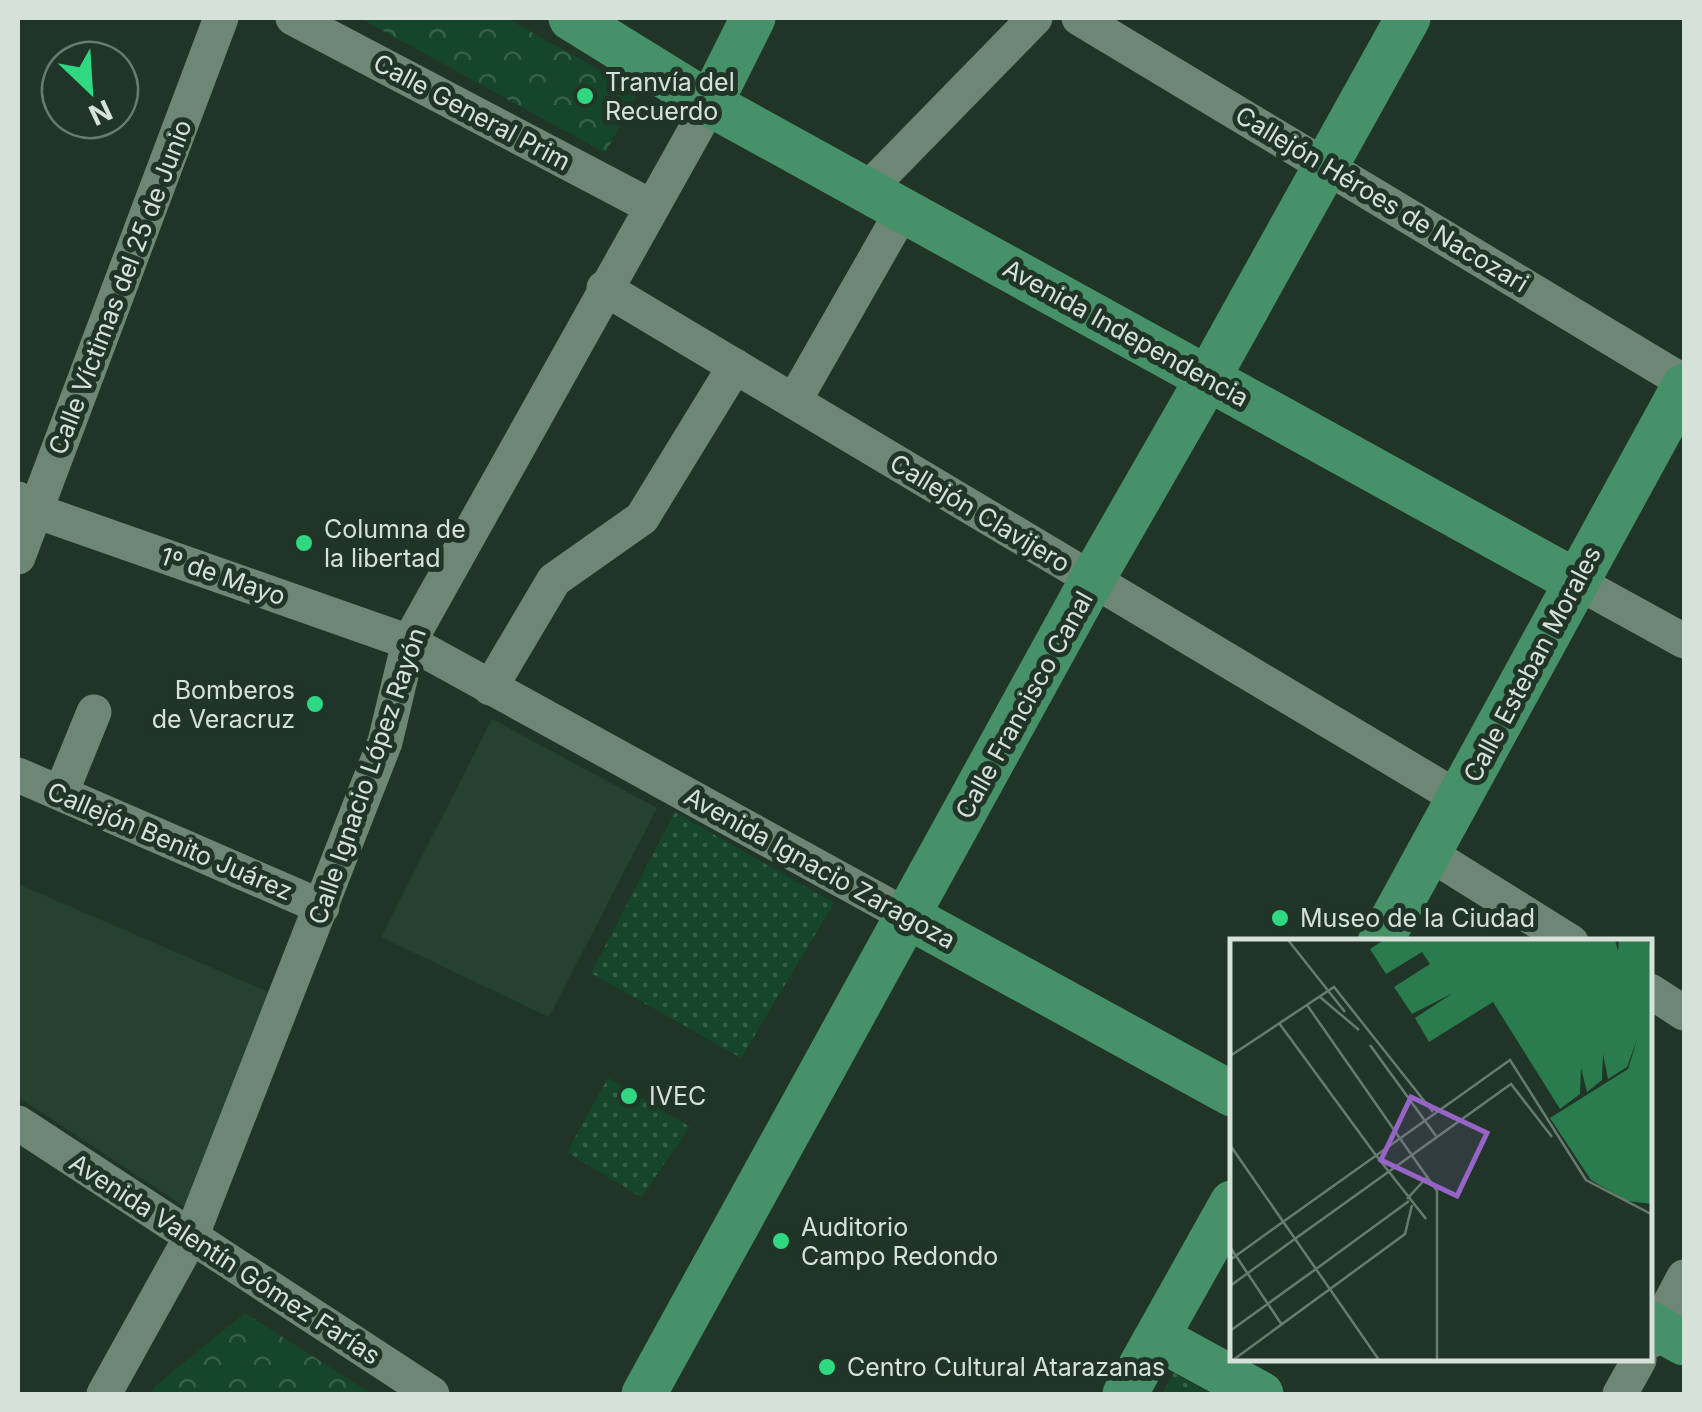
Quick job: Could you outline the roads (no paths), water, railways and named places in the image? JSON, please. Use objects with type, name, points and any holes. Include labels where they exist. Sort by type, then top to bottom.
[{"type":"main road","name":"Avenida Independencia","points":[[571,18],[710,104],[1575,581]]},
{"type":"main road","name":"Calle Ignacio López Rayón","points":[[710,104],[753,18]]},
{"type":"main road","name":"Calle Francisco Canal","points":[[644,1394],[1092,580],[1408,18]]},
{"type":"main road","name":"Calle Esteban Morales","points":[[1382,939],[1684,384]]},
{"type":"main road","name":"Avenida Ignacio Zaragoza","points":[[909,917],[1230,1093]]},
{"type":"main road","points":[[1125,1394],[1230,1207]]},
{"type":"main road","points":[[1158,1338],[1261,1394]]},
{"type":"street","name":"Calle Víctimas del 25 de Junio","points":[[18,557],[27,505],[221,18]]},
{"type":"street","name":"Calle General Prim","points":[[293,18],[652,207]]},
{"type":"street","points":[[794,401],[885,200],[1035,18]]},
{"type":"street","name":"Callejón Héroes de Nacozari","points":[[1079,18],[1684,384]]},
{"type":"street","name":"Calle Ignacio López Rayón","points":[[104,1394],[191,1238],[384,742],[409,642],[710,104]]},
{"type":"street","name":"Callejón Clavijero","points":[[604,288],[1460,799]]},
{"type":"street","points":[[490,688],[554,580],[642,518],[734,366]]},
{"type":"street","name":"1º de Mayo","points":[[27,505],[409,642]]},
{"type":"street","name":"Avenida Independencia","points":[[1575,581],[1684,640]]},
{"type":"street","name":"Avenida Ignacio Zaragoza","points":[[409,642],[909,917]]},
{"type":"street","points":[[61,793],[94,712]]},
{"type":"street","name":"Callejón Benito Juárez","points":[[18,775],[322,907]]},
{"type":"street","points":[[1430,854],[1566,939]]},
{"type":"street","points":[[1652,992],[1684,1012]]},
{"type":"street","name":"Avenida Valentín Gómez Farías","points":[[18,1123],[432,1394]]},
{"type":"street","points":[[1656,1339],[1684,1277]]},
{"type":"street","points":[[1620,1394],[1641,1362]]},
{"type":"place","name":"Tranvía del Recuerdo","points":[[585,96]]},
{"type":"place","name":"Columna de la libertad","points":[[304,543]]},
{"type":"place","name":"Bomberos de Veracruz","points":[[315,704]]},
{"type":"place","name":"Museo de la Ciudad","points":[[1280,918]]},
{"type":"place","name":"IVEC","points":[[629,1096]]},
{"type":"place","name":"Auditorio Campo Redondo","points":[[781,1241]]},
{"type":"place","name":"Centro Cultural Atarazanas","points":[[827,1367]]}]
